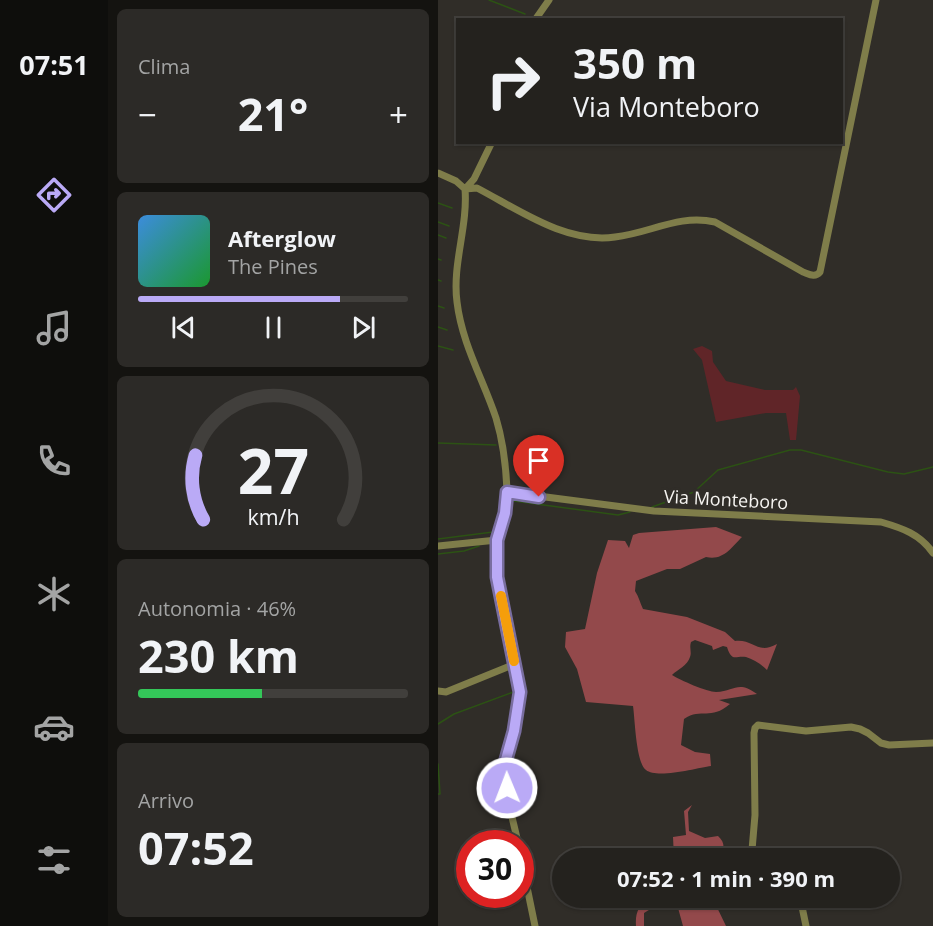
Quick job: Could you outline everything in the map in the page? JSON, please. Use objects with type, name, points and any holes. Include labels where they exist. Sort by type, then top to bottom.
[{"type":"street","points":[[536,18],[549,0]]},
{"type":"street","points":[[438,173],[456,181],[465,189],[477,188],[555,229],[587,237],[617,237],[683,220],[699,219],[715,222],[803,272],[813,276],[818,275],[831,224],[876,0]]},
{"type":"street","points":[[491,144],[474,179],[465,189],[464,221],[457,261],[457,300],[470,354],[500,430],[507,492],[505,513],[497,540],[497,577],[520,699],[504,775],[515,830]]},
{"type":"street","name":"Via Monteboro","points":[[507,492],[654,511],[881,522],[912,533],[933,553]]},
{"type":"street","points":[[438,546],[497,540]]},
{"type":"street","points":[[438,691],[446,692],[515,664]]},
{"type":"street","points":[[752,848],[755,815],[754,733],[758,725],[806,731],[851,727],[860,729],[881,743],[889,745],[933,743]]},
{"type":"street","points":[[532,908],[536,926]]},
{"type":"street","points":[[802,908],[806,926]]},
{"type":"shaded area","points":[[702,346],[712,351],[713,362],[726,381],[765,390],[793,390],[796,387],[800,396],[796,440],[790,440],[786,413],[766,413],[716,422],[702,360],[693,349]]},
{"type":"shaded area","points":[[716,527],[742,537],[722,555],[706,557],[680,569],[667,569],[636,581],[635,591],[643,609],[687,617],[725,632],[735,641],[765,648],[777,644],[767,670],[749,658],[733,657],[727,647],[723,646],[713,650],[712,646],[695,640],[691,642],[689,660],[672,675],[716,692],[741,687],[757,694],[719,700],[730,704],[717,712],[696,714],[684,719],[681,745],[695,752],[710,754],[711,766],[668,773],[651,772],[646,770],[640,759],[633,706],[586,702],[577,669],[565,647],[566,632],[585,629],[597,573],[608,540],[625,541],[629,548],[633,535],[639,533]]},
{"type":"shaded area","points":[[692,805],[688,812],[689,831],[705,838],[718,836],[724,848],[674,848],[673,837],[686,835],[684,811]]},
{"type":"shaded area","points":[[652,908],[644,913],[644,926],[636,926],[638,910]]},
{"type":"shaded area","points":[[678,908],[717,908],[726,926],[683,926]]},
{"type":"waterway","points":[[489,0],[525,14]]},
{"type":"waterway","points":[[438,203],[452,208]]},
{"type":"waterway","points":[[438,222],[449,226]]},
{"type":"waterway","points":[[438,235],[446,238]]},
{"type":"waterway","points":[[438,306],[444,308]]},
{"type":"waterway","points":[[438,327],[447,330]]},
{"type":"waterway","points":[[438,346],[453,350]]},
{"type":"waterway","points":[[438,443],[496,445]]},
{"type":"waterway","points":[[652,507],[694,492],[718,470],[790,450],[801,450],[904,474],[933,467]]},
{"type":"waterway","points":[[514,501],[618,515],[630,512]]},
{"type":"waterway","points":[[438,539],[493,532],[503,503]]},
{"type":"waterway","points":[[438,554],[464,551],[479,546]]},
{"type":"waterway","points":[[438,724],[454,714],[516,691]]},
{"type":"waterway","points":[[438,764],[440,794],[438,794]]},
{"type":"slow traffic","points":[[501,596],[514,661]]},
{"type":"route","points":[[507,788],[504,775],[505,763],[514,731],[520,692],[497,577],[497,540],[507,504],[507,492],[539,497]]}]
